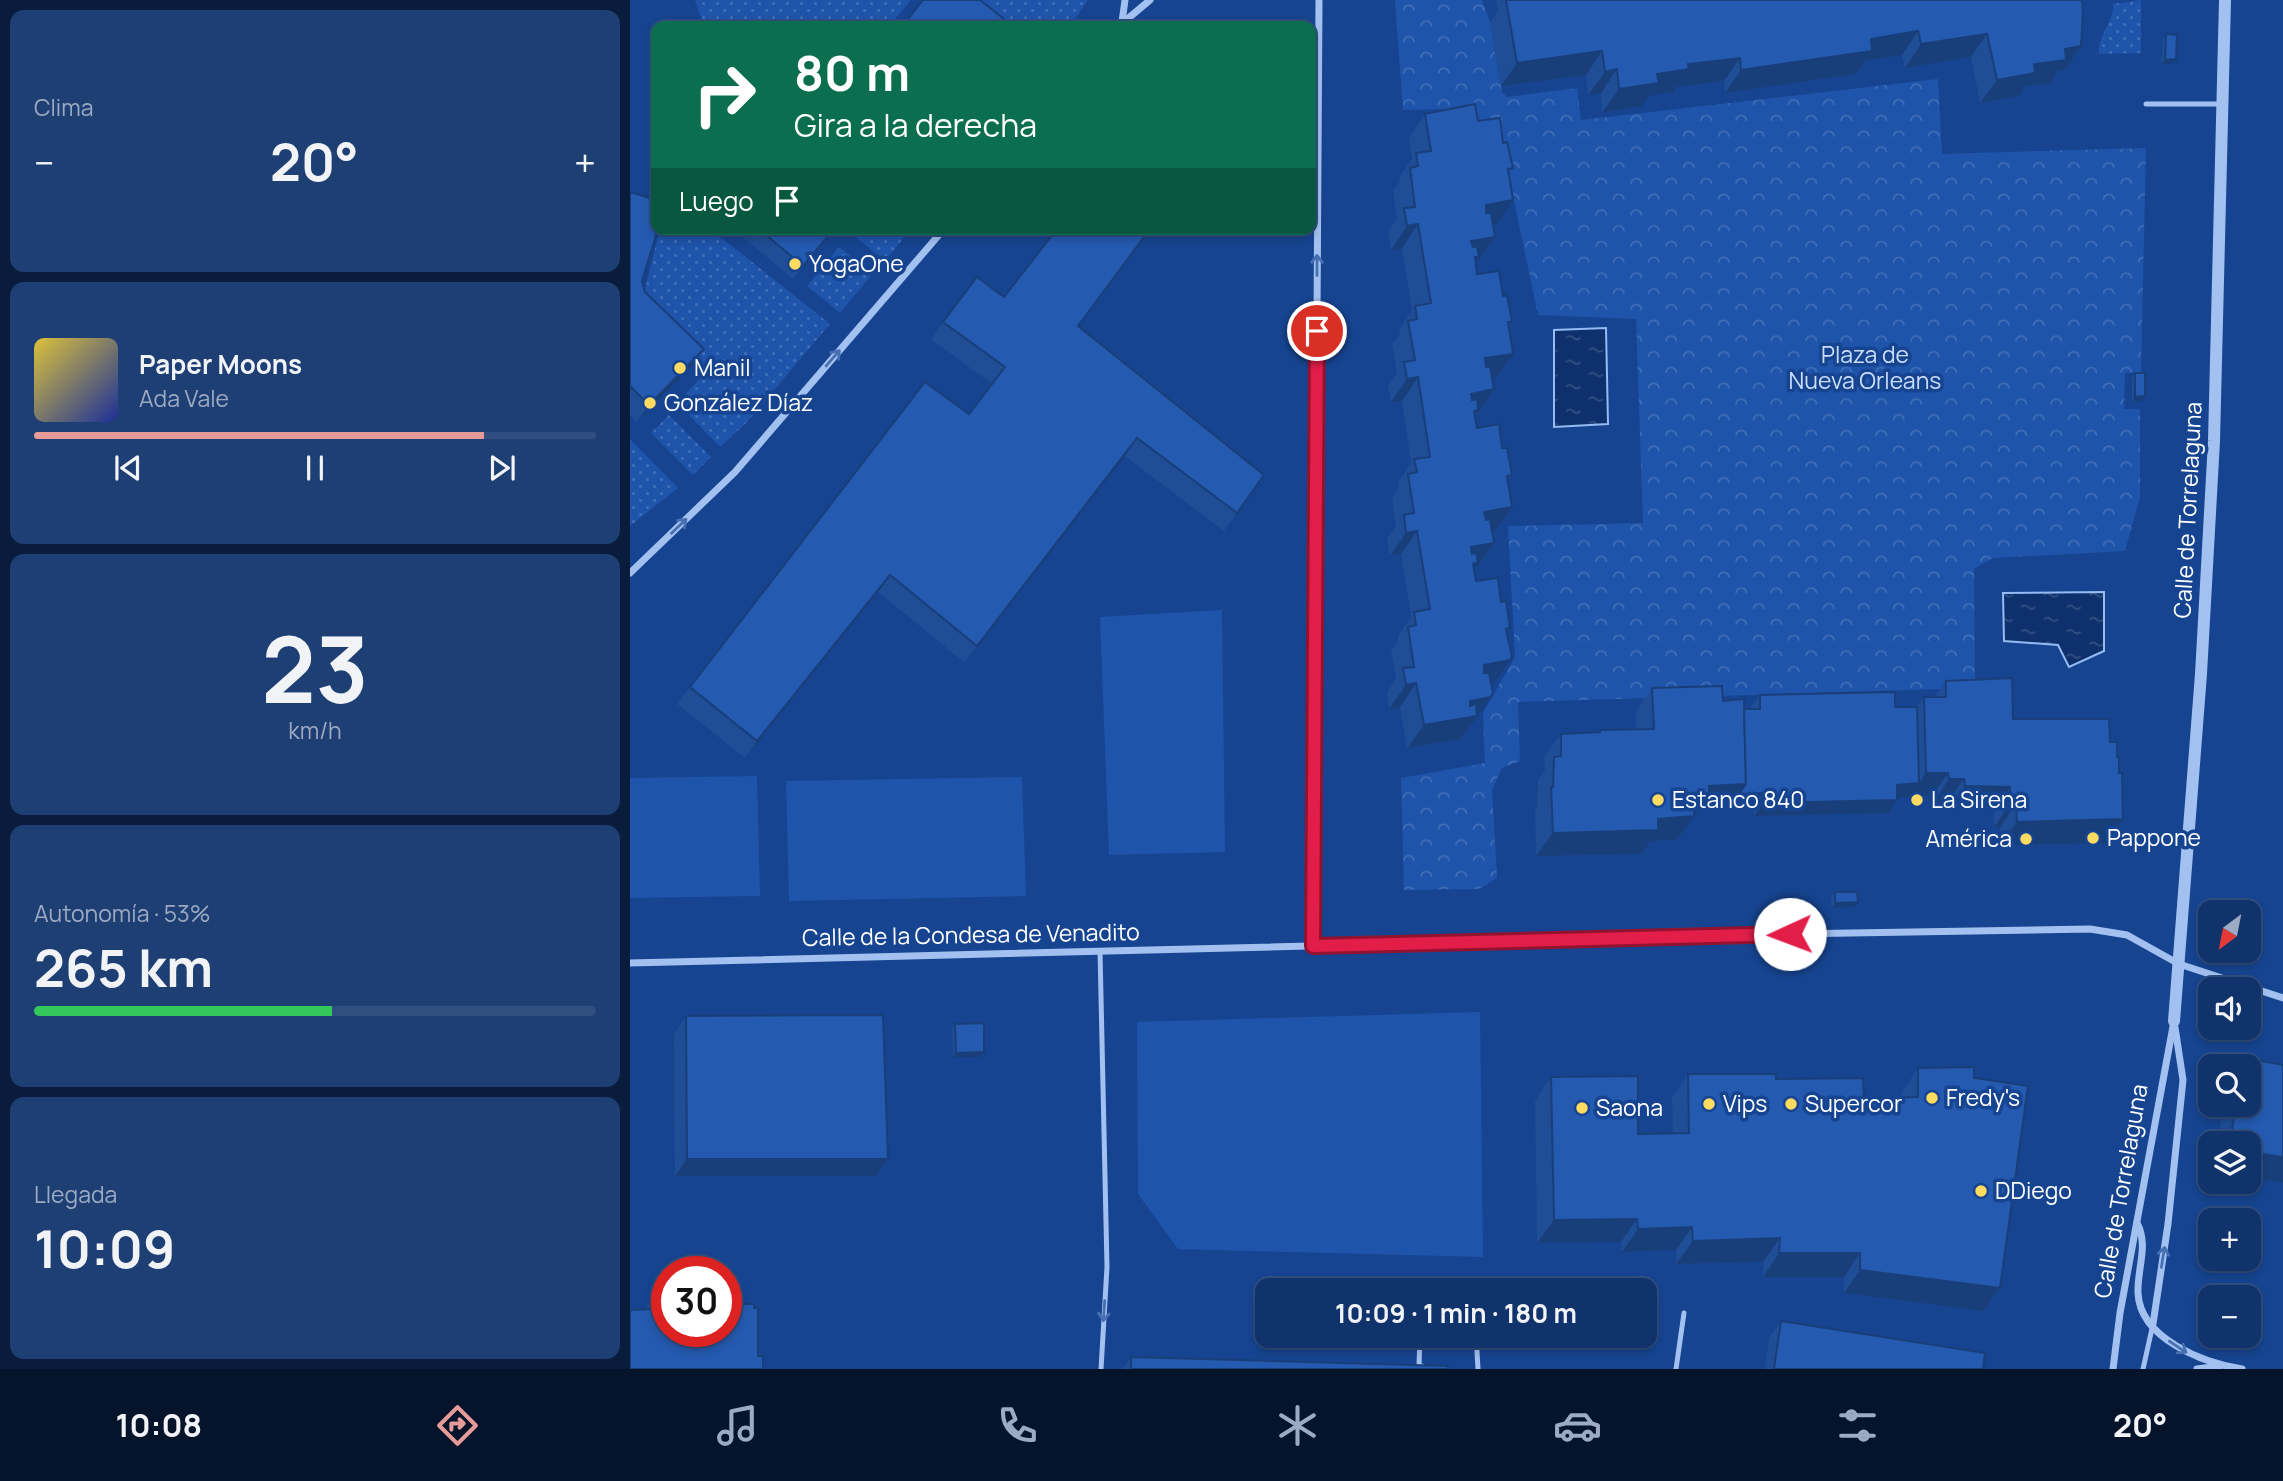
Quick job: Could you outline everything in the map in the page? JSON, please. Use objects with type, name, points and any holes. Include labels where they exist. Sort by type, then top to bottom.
[{"type":"street","points":[[1121,21],[1125,0]]},
{"type":"street","points":[[1125,21],[1150,0]]},
{"type":"street","points":[[1313,946],[1319,0]]},
{"type":"street","name":"Calle de Torrelaguna","points":[[2113,1369],[2120,1313],[2174,1021],[2179,964],[2201,674],[2214,441],[2225,0]]},
{"type":"street","points":[[630,573],[735,472],[939,235]]},
{"type":"street","name":"Calle de la Condesa de Venadito","points":[[630,963],[2090,929],[2127,935],[2179,964],[2283,998]]},
{"type":"street","name":"Calle de Torrelaguna","points":[[2153,1324],[2168,1224],[2183,1080],[2174,1021]]},
{"type":"street","points":[[2137,1222],[2143,1242],[2138,1295],[2140,1306],[2161,1335],[2187,1353],[2220,1366],[2242,1369]]},
{"type":"street","points":[[2197,1369],[2220,1366]]},
{"type":"lane","points":[[2146,104],[2222,104]]},
{"type":"lane","points":[[1100,951],[1107,1267],[1101,1369]]},
{"type":"lane","points":[[1676,1369],[1684,1313]]},
{"type":"lane","points":[[2143,1369],[2153,1324]]},
{"type":"lane","points":[[1420,1348],[1419,1366],[1429,1367]]},
{"type":"lane","points":[[1477,1348],[1478,1369]]},
{"type":"green space","points":[[695,0],[911,0],[893,21],[702,21]]},
{"type":"green space","points":[[968,0],[1088,0],[1073,21],[995,21]]},
{"type":"green space","name":"Plaza de Nueva Orleans","points":[[1395,0],[1482,0],[1490,22],[1502,92],[1507,97],[1577,88],[1581,120],[1938,79],[1942,154],[2146,148],[2141,372],[2125,373],[2124,409],[2140,409],[2140,497],[2125,551],[1993,558],[1974,569],[1975,688],[1518,702],[1520,761],[1502,768],[1492,790],[1497,878],[1479,889],[1404,890],[1401,778],[1485,763],[1483,713],[1515,657],[1508,526],[1643,523],[1636,319],[1538,315],[1501,139],[1459,109],[1403,110]]},
{"type":"green space","points":[[2141,0],[2141,53],[2099,54],[2100,41],[2111,17],[2113,4]]},
{"type":"green space","points":[[658,235],[710,235],[723,239],[830,324],[747,422],[720,447],[677,403],[708,370],[641,305]]},
{"type":"green space","points":[[853,235],[906,235],[885,261]]},
{"type":"green space","points":[[839,247],[873,273],[840,313],[807,286]]},
{"type":"green space","points":[[669,415],[711,457],[693,475],[651,433]]},
{"type":"green space","points":[[630,439],[678,488],[630,526]]},
{"type":"green space","points":[[1222,610],[1225,852],[1109,855],[1100,617]]},
{"type":"green space","points":[[757,776],[760,896],[630,898],[630,778]]},
{"type":"green space","points":[[1022,777],[1026,896],[789,901],[786,781]]},
{"type":"green space","points":[[1480,1012],[1483,1257],[1178,1249],[1138,1194],[1137,1022]]},
{"type":"water","points":[[1606,328],[1608,424],[1554,427],[1554,330]]},
{"type":"water","points":[[2104,592],[2104,651],[2069,667],[2058,645],[2004,641],[2003,593]]},
{"type":"building","points":[[923,0],[980,0],[1006,21],[907,21]]},
{"type":"building","points":[[1506,0],[2082,0],[2083,13],[2081,46],[2065,49],[2066,60],[2034,64],[2035,73],[1997,80],[1987,34],[1921,44],[1918,31],[1871,39],[1872,51],[1741,70],[1740,58],[1688,64],[1689,69],[1657,74],[1659,83],[1619,89],[1617,69],[1605,72],[1602,51],[1517,63]]},
{"type":"building","points":[[2166,34],[2177,35],[2176,59],[2165,60]]},
{"type":"building","points":[[1475,104],[1478,121],[1500,118],[1503,143],[1507,142],[1513,168],[1508,169],[1513,200],[1486,205],[1486,213],[1491,213],[1495,237],[1471,241],[1473,247],[1477,246],[1479,257],[1475,257],[1477,274],[1499,271],[1503,296],[1507,295],[1512,322],[1508,322],[1513,354],[1485,358],[1486,367],[1490,366],[1494,389],[1471,394],[1472,400],[1477,399],[1478,410],[1474,411],[1477,428],[1499,424],[1502,448],[1507,448],[1512,475],[1507,476],[1512,507],[1484,512],[1486,520],[1490,519],[1494,543],[1471,547],[1472,554],[1476,552],[1478,562],[1473,564],[1476,581],[1498,578],[1501,602],[1506,601],[1510,628],[1506,629],[1512,657],[1510,660],[1484,665],[1484,673],[1489,673],[1493,693],[1491,697],[1470,701],[1470,706],[1476,704],[1477,716],[1424,725],[1416,683],[1406,685],[1403,668],[1414,667],[1408,627],[1416,625],[1414,612],[1430,609],[1417,531],[1406,533],[1404,515],[1414,513],[1408,474],[1417,472],[1414,459],[1430,457],[1418,377],[1407,379],[1404,362],[1415,360],[1408,321],[1417,319],[1415,306],[1431,303],[1418,224],[1407,226],[1404,208],[1415,207],[1410,168],[1418,166],[1416,153],[1431,151],[1425,114]]},
{"type":"building","points":[[630,192],[651,198],[651,235],[656,235],[642,281],[645,292],[704,349],[649,405],[630,386]]},
{"type":"building","points":[[766,235],[829,235],[803,266]]},
{"type":"building","points":[[1052,235],[1146,235],[1078,326],[1264,475],[1237,513],[1137,438],[977,646],[890,575],[757,741],[690,687],[925,382],[969,414],[1005,367],[943,322],[977,277],[1004,297]]},
{"type":"building","points":[[2135,373],[2145,373],[2145,396],[2135,397]]},
{"type":"building","points":[[2012,678],[2013,719],[2109,719],[2110,742],[2117,742],[2119,773],[2122,773],[2123,819],[2017,822],[2016,804],[2010,804],[2010,787],[1965,786],[1964,779],[1949,779],[1948,773],[1926,773],[1924,697],[1946,697],[1946,681]]},
{"type":"building","points":[[1722,686],[1723,701],[1744,699],[1746,784],[1709,786],[1709,794],[1694,795],[1694,816],[1658,819],[1658,830],[1553,833],[1551,787],[1554,757],[1561,756],[1561,734],[1654,729],[1652,688]]},
{"type":"building","points":[[1895,692],[1895,707],[1917,707],[1919,783],[1897,785],[1897,800],[1763,803],[1762,793],[1739,794],[1746,784],[1744,709],[1760,709],[1760,695]]},
{"type":"building","points":[[1835,892],[1857,892],[1858,902],[1835,903]]},
{"type":"building","points":[[883,1015],[888,1159],[687,1159],[686,1016]]},
{"type":"building","points":[[984,1023],[984,1052],[956,1053],[955,1024]]},
{"type":"building","points":[[2261,1061],[2283,1065],[2283,1157],[2261,1154],[2261,1131],[2232,1131],[2234,1117],[2261,1117]]},
{"type":"building","points":[[1974,1067],[1974,1078],[2028,1086],[2000,1288],[1860,1270],[1860,1253],[1779,1253],[1780,1238],[1693,1241],[1692,1227],[1638,1229],[1637,1219],[1554,1220],[1551,1077],[1638,1076],[1638,1134],[1689,1133],[1688,1074],[1776,1074],[1776,1079],[1863,1078],[1864,1098],[1918,1097],[1918,1068]]},
{"type":"building","points":[[651,1301],[651,1347],[742,1347],[742,1304],[754,1304],[754,1308],[758,1308],[758,1356],[763,1356],[763,1369],[630,1369],[630,1310],[650,1309]]},
{"type":"building","points":[[1781,1321],[1985,1353],[1983,1369],[1774,1369]]},
{"type":"building","points":[[1131,1357],[1448,1366],[1448,1369],[1131,1369]]},
{"type":"place","name":"YogaOne","points":[[795,264]]},
{"type":"place","name":"Manil","points":[[680,368]]},
{"type":"place","name":"González Díaz","points":[[650,403]]},
{"type":"place","name":"Estanco 840","points":[[1658,800]]},
{"type":"place","name":"La Sirena","points":[[1917,800]]},
{"type":"place","name":"Pappone","points":[[2093,838]]},
{"type":"place","name":"América","points":[[2026,839]]},
{"type":"place","name":"Fredy's","points":[[1932,1098]]},
{"type":"place","name":"Vips","points":[[1709,1104]]},
{"type":"place","name":"Supercor","points":[[1791,1104]]},
{"type":"place","name":"Saona","points":[[1582,1108]]},
{"type":"place","name":"DDiego","points":[[1981,1191]]},
{"type":"route","points":[[1317,331],[1313,946],[1790,934]]}]
